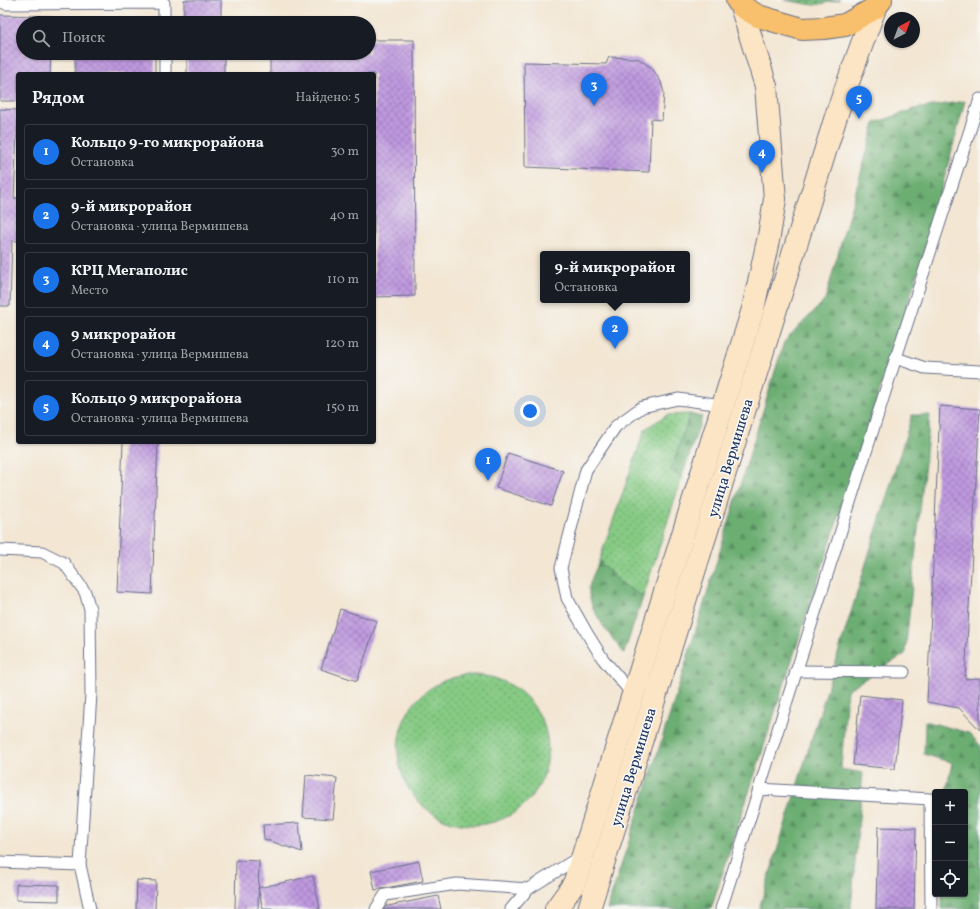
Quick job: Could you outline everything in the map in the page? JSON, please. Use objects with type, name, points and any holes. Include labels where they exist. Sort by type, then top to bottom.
[{"type":"main road","points":[[739,3],[758,16],[802,29],[845,25],[878,4]]},
{"type":"main road","name":"улица Вермишева","points":[[556,909],[574,884],[753,309],[769,236],[775,199],[766,86],[739,3]]},
{"type":"main road","name":"улица Вермишева","points":[[589,909],[836,117],[878,4]]},
{"type":"lane","points":[[0,1],[6,4],[164,2],[164,16]]},
{"type":"lane","points":[[165,60],[165,72]]},
{"type":"lane","points":[[721,909],[980,99]]},
{"type":"lane","points":[[896,358],[925,368],[980,371]]},
{"type":"lane","points":[[633,695],[603,659],[567,598],[561,568],[586,470],[616,426],[642,407],[678,399],[723,405]]},
{"type":"lane","points":[[0,550],[42,552],[64,563],[85,592],[90,609],[90,694],[80,865],[90,909]]},
{"type":"lane","points":[[796,671],[904,672]]},
{"type":"lane","points":[[759,789],[930,799],[930,909]]},
{"type":"lane","points":[[511,909],[528,889],[583,855]]},
{"type":"lane","points":[[0,862],[80,865]]},
{"type":"lane","points":[[376,909],[385,895],[457,884],[528,889]]},
{"type":"green space","points":[[784,0],[840,0],[814,5]]},
{"type":"green space","points":[[965,101],[924,254],[711,909],[607,909],[671,711],[784,342],[825,300],[875,123],[914,109]]},
{"type":"green space","points":[[690,414],[671,470],[682,477],[643,597],[621,583],[599,561],[645,429],[667,415]]},
{"type":"green space","points":[[690,414],[702,417],[682,477],[671,470]]},
{"type":"green space","points":[[912,415],[930,415],[905,654],[847,690],[841,769],[863,773],[851,909],[759,909]]},
{"type":"green space","points":[[599,561],[621,583],[643,597],[624,653],[602,624],[590,599],[589,588]]},
{"type":"green space","points":[[466,675],[480,675],[495,678],[508,684],[521,692],[531,702],[545,728],[548,750],[547,765],[542,779],[531,798],[521,808],[495,822],[480,825],[466,825],[451,822],[438,816],[425,808],[415,798],[401,772],[398,757],[398,743],[401,728],[407,715],[415,702],[425,692],[451,678]]},
{"type":"green space","points":[[925,721],[969,733],[980,745],[980,909],[942,909],[942,897],[968,897],[968,789],[947,789],[952,763],[924,754]]},
{"type":"building","points":[[184,0],[221,0],[221,16],[184,16]]},
{"type":"building","points":[[0,15],[52,16],[16,16],[16,60],[51,60],[50,72],[16,72],[16,101],[0,101]]},
{"type":"building","points":[[376,40],[414,40],[415,296],[376,297],[376,72],[270,72],[270,60],[376,60]]},
{"type":"building","points":[[609,57],[639,59],[652,68],[661,82],[664,93],[662,120],[651,119],[649,172],[525,167],[524,62],[606,64]]},
{"type":"building","points":[[75,60],[155,60],[155,72],[75,72]]},
{"type":"building","points":[[187,60],[224,60],[224,72],[187,72]]},
{"type":"building","points":[[0,109],[16,110],[14,198],[16,198],[16,241],[12,241],[10,306],[0,306]]},
{"type":"building","points":[[940,406],[980,409],[965,679],[980,679],[980,730],[959,708],[927,702]]},
{"type":"building","points":[[123,444],[158,444],[152,594],[117,592]]},
{"type":"building","points":[[508,453],[563,471],[551,506],[496,488]]},
{"type":"building","points":[[340,609],[377,621],[357,681],[321,669]]},
{"type":"building","points":[[860,695],[902,700],[895,769],[853,765]]},
{"type":"building","points":[[306,775],[337,778],[333,819],[303,817]]},
{"type":"building","points":[[299,823],[302,852],[264,839],[263,825]]},
{"type":"building","points":[[878,827],[916,828],[914,909],[876,909]]},
{"type":"building","points":[[236,860],[259,861],[258,909],[235,909]]},
{"type":"building","points":[[419,861],[423,881],[375,890],[371,871]]},
{"type":"building","points":[[313,876],[320,909],[263,909],[258,888]]},
{"type":"building","points":[[137,880],[156,881],[155,909],[136,909]]},
{"type":"building","points":[[16,884],[59,885],[59,901],[16,900]]},
{"type":"building","points":[[438,896],[441,909],[378,909],[378,908]]},
{"type":"place","name":"КРЦ Мегаполис","points":[[594,106]]},
{"type":"place","name":"Кольцо 9 микрорайона","points":[[859,119]]},
{"type":"place","name":"9 микрорайон","points":[[762,173]]},
{"type":"place","name":"9-й микрорайон","points":[[615,349]]},
{"type":"place","name":"Кольцо 9-го микрорайона","points":[[488,481]]}]
